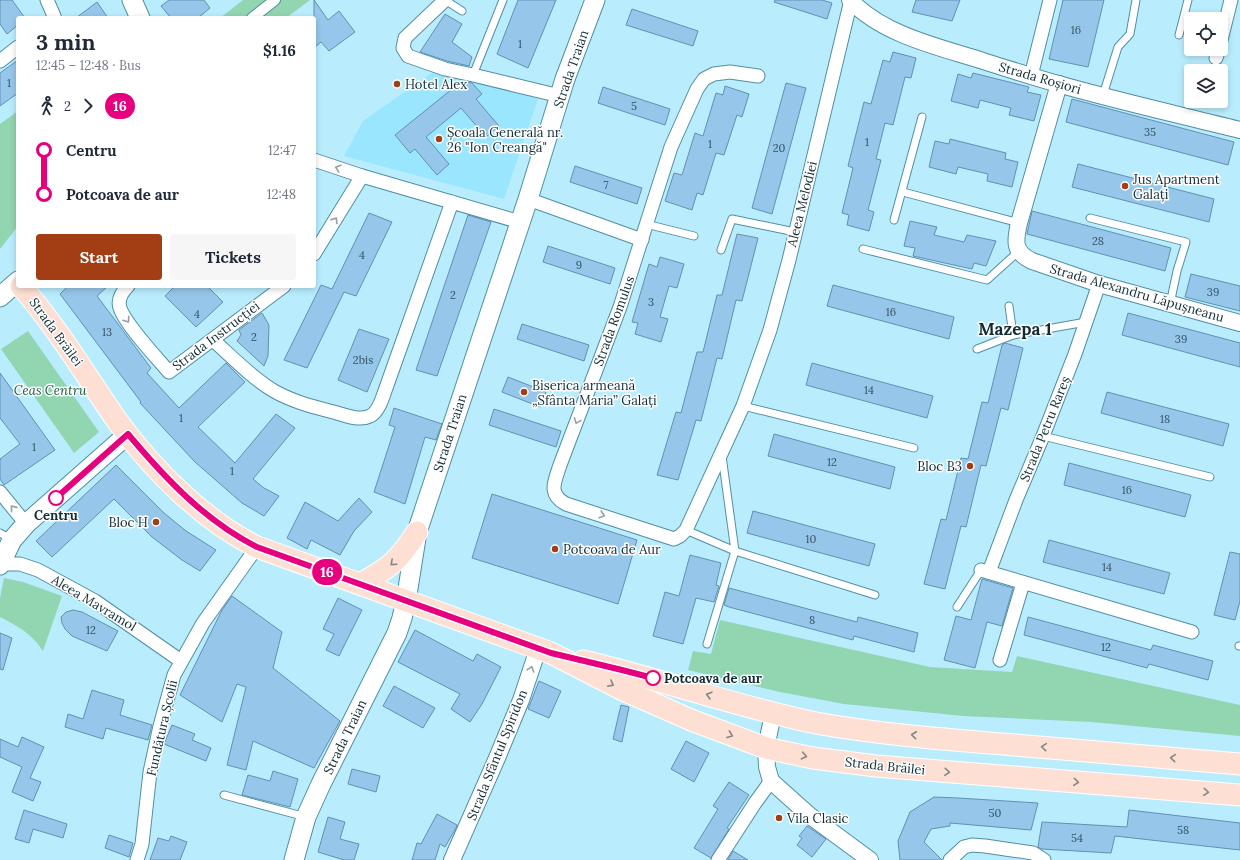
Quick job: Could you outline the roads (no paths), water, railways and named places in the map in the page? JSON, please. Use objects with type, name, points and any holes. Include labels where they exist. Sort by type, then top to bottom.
[{"type":"main road","points":[[132,0],[139,16]]},
{"type":"main road","name":"Strada Traian","points":[[294,860],[306,817],[397,633],[406,601],[417,532],[528,199],[560,96],[595,0]]},
{"type":"main road","points":[[0,296],[16,284]]},
{"type":"main road","name":"Strada Brăilei","points":[[23,288],[38,306],[128,434],[157,469],[202,511],[234,534],[257,547],[544,651],[622,670],[773,714],[817,723],[964,741],[1240,764]]},
{"type":"main road","points":[[0,565],[6,536],[26,524],[128,434]]},
{"type":"main road","points":[[360,584],[392,565],[406,550],[417,532]]},
{"type":"main road","name":"Strada Brăilei","points":[[544,651],[621,689],[684,717],[766,748],[814,758],[876,766],[1240,795]]},
{"type":"street","points":[[47,0],[54,16]]},
{"type":"street","points":[[255,16],[275,0]]},
{"type":"street","points":[[445,0],[405,38],[403,48],[408,56],[445,69],[560,96]]},
{"type":"street","name":"Strada Roșiori","points":[[851,0],[873,20],[918,40],[1059,84],[1240,130]]},
{"type":"street","name":"Aleea Melodiei","points":[[674,539],[686,530],[722,453],[743,406],[770,330],[851,0]]},
{"type":"street","points":[[1031,76],[1050,0]]},
{"type":"street","points":[[1228,12],[1231,0]]},
{"type":"street","points":[[0,61],[16,49]]},
{"type":"street","name":"Strada Romulus","points":[[674,539],[566,504],[554,495],[553,490],[560,464],[620,307],[671,147],[698,89],[704,79],[714,74],[730,72],[758,76]]},
{"type":"street","points":[[1019,251],[1016,241],[1019,223],[1059,84]]},
{"type":"street","points":[[316,161],[362,176],[520,222]]},
{"type":"street","points":[[316,251],[362,176]]},
{"type":"street","points":[[528,199],[642,240]]},
{"type":"street","points":[[213,340],[270,388],[288,398],[308,406],[357,418],[369,417],[374,414],[386,388],[452,202]]},
{"type":"street","name":"Strada Alexandru Lăpușneanu","points":[[1019,251],[1024,257],[1032,261],[1100,284],[1240,322]]},
{"type":"street","name":"Strada Petru Rareș","points":[[985,571],[1043,436],[1100,284]]},
{"type":"street","name":"Strada Instrucției","points":[[126,288],[122,292],[119,299],[120,308],[124,317],[169,372],[213,340],[240,317],[281,288]]},
{"type":"street","points":[[0,493],[26,524]]},
{"type":"street","name":"Fundătura Școlii","points":[[138,860],[147,813],[150,772],[160,726],[174,675],[203,623],[257,547]]},
{"type":"street","name":"Aleea Mavramol","points":[[0,565],[20,564],[38,570],[95,601],[181,661]]},
{"type":"street","points":[[985,571],[1192,632]]},
{"type":"street","points":[[1000,660],[1023,583]]},
{"type":"street","name":"Strada Sfântul Spiridon","points":[[452,860],[521,700],[544,651]]},
{"type":"street","points":[[773,714],[766,748],[767,767],[771,781],[809,815],[870,860]]},
{"type":"street","points":[[718,860],[771,781]]},
{"type":"street","points":[[950,860],[964,846],[972,845],[1033,853],[1044,860]]},
{"type":"lane","points":[[445,0],[462,11]]},
{"type":"lane","points":[[473,75],[503,0]]},
{"type":"lane","points":[[1103,95],[1118,47],[1130,34],[1136,0]]},
{"type":"lane","points":[[1179,36],[1188,0]]},
{"type":"lane","points":[[894,220],[903,192],[922,117]]},
{"type":"lane","points":[[903,192],[1019,223]]},
{"type":"lane","points":[[1090,218],[1186,242],[1177,271],[1170,304]]},
{"type":"lane","points":[[721,250],[732,219],[795,232]]},
{"type":"lane","points":[[646,224],[694,236]]},
{"type":"lane","points":[[863,249],[987,280],[1019,251]]},
{"type":"lane","points":[[1009,306],[1013,335]]},
{"type":"lane","points":[[977,349],[1013,335],[1086,322]]},
{"type":"lane","points":[[743,406],[914,448]]},
{"type":"lane","points":[[1043,436],[1210,477]]},
{"type":"lane","points":[[707,644],[735,551],[722,453]]},
{"type":"lane","points":[[686,530],[735,551],[875,595]]},
{"type":"lane","points":[[957,607],[985,571]]},
{"type":"lane","points":[[224,795],[306,817]]},
{"type":"place","name":"Hotel Alex","points":[[397,84]]},
{"type":"place","name":"Școala Generală nr. 26 \"Ion Creangă\"","points":[[439,139]]},
{"type":"place","name":"Jus Apartment Galați","points":[[1125,186]]},
{"type":"place","name":"Biserica armeană „Sfânta Maria” Galați","points":[[524,392]]},
{"type":"place","name":"Bloc B3","points":[[970,466]]},
{"type":"place","name":"Centru","points":[[56,498]]},
{"type":"place","name":"Bloc H","points":[[156,522]]},
{"type":"place","name":"Potcoava de Aur","points":[[555,549]]},
{"type":"place","name":"Potcoava de aur","points":[[653,678]]},
{"type":"place","name":"Vila Clasic","points":[[779,818]]},
{"type":"district","name":"Mazepa 1","points":[[1015,329]]},
{"type":"park label","name":"Ceas Centru","points":[[50,390]]}]
